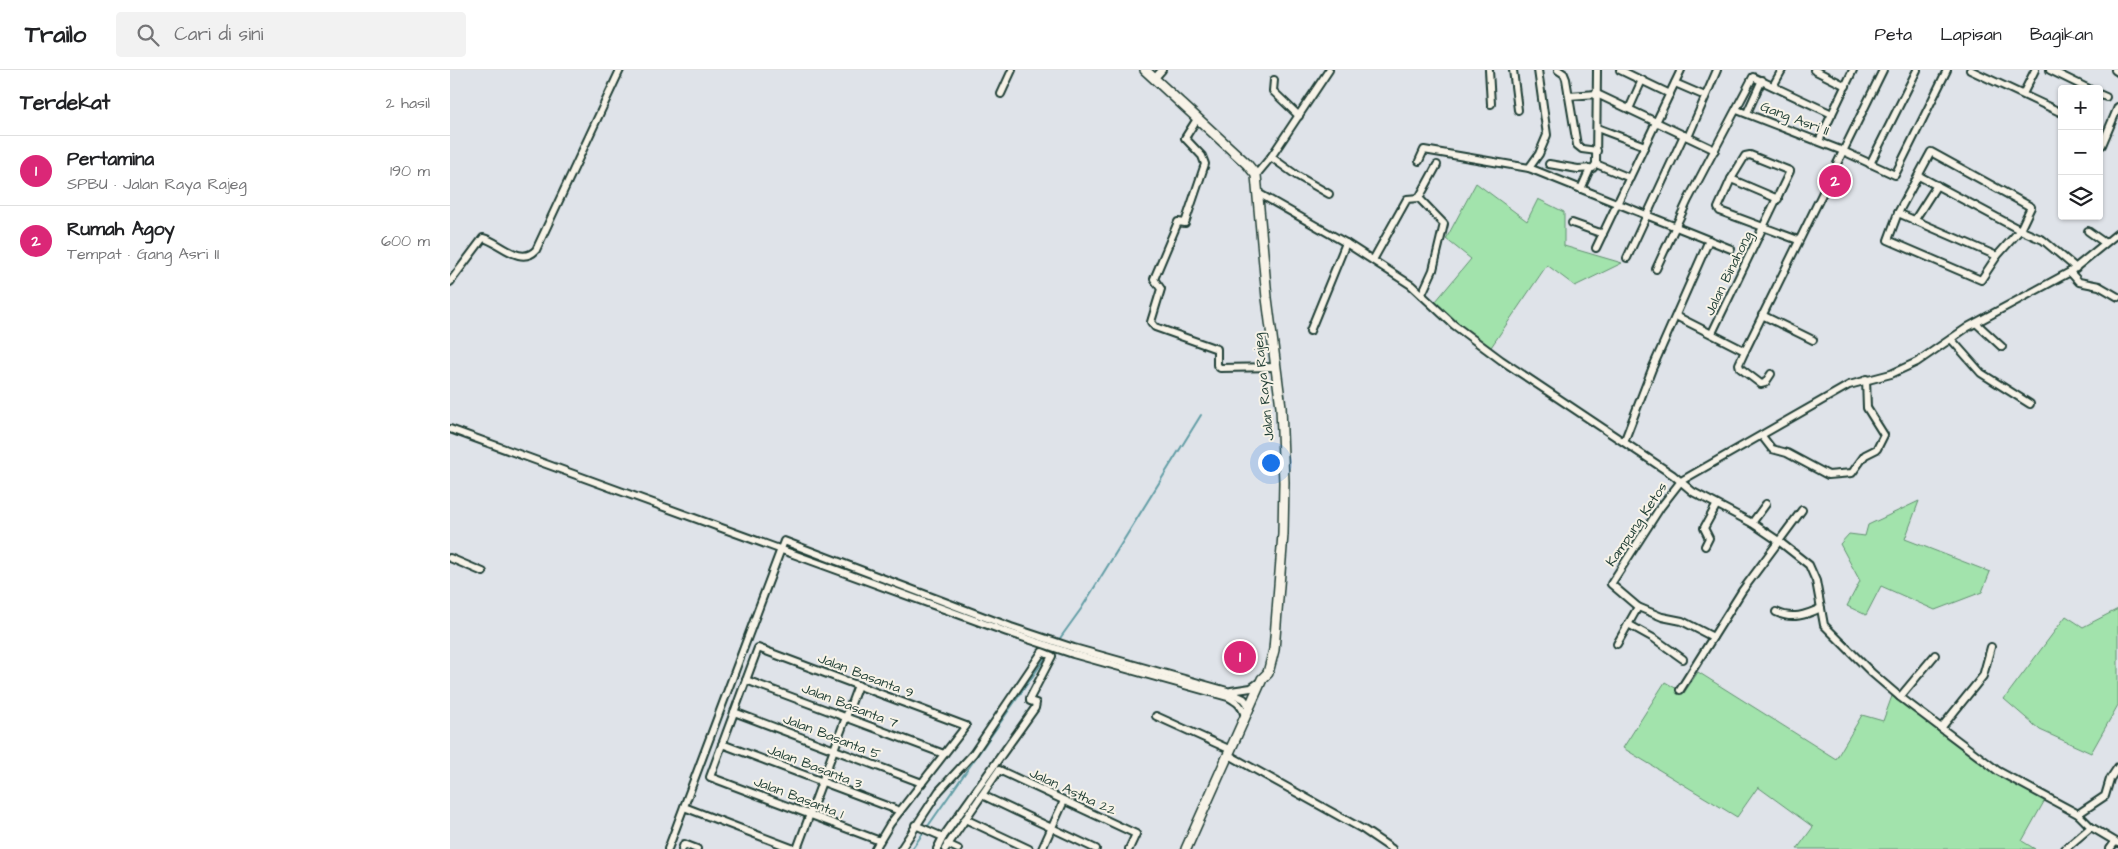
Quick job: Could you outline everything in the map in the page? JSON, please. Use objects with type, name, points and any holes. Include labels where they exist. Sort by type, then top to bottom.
[{"type":"main road","points":[[1145,70],[1247,164],[1256,175]]},
{"type":"main road","name":"Jalan Raya Rajeg","points":[[1186,849],[1262,679],[1268,672],[1274,650],[1283,534],[1282,408],[1256,175]]},
{"type":"street","points":[[450,282],[482,238],[519,255],[528,255],[536,250],[620,70]]},
{"type":"street","points":[[1000,94],[1012,70]]},
{"type":"street","points":[[1154,78],[1162,70]]},
{"type":"street","points":[[1256,175],[1272,157],[1329,70]]},
{"type":"street","points":[[1489,70],[1491,104]]},
{"type":"street","points":[[1513,70],[1518,110]]},
{"type":"street","points":[[1529,168],[1539,154],[1547,135],[1538,70]]},
{"type":"street","points":[[1558,70],[1564,74],[1570,96],[1577,145],[1582,149],[1597,150]]},
{"type":"street","points":[[1581,189],[1590,169],[1596,164],[1597,70]]},
{"type":"street","points":[[1620,70],[1670,94]]},
{"type":"street","points":[[1596,248],[1681,70]]},
{"type":"street","points":[[1627,258],[1717,70]]},
{"type":"street","points":[[1773,86],[1782,70]]},
{"type":"street","points":[[1814,70],[1846,86]]},
{"type":"street","points":[[1819,141],[1853,70]]},
{"type":"street","points":[[1771,374],[1765,383],[1761,384],[1740,368],[1739,364],[1798,240],[1883,70]]},
{"type":"street","points":[[1870,164],[1917,70]]},
{"type":"street","name":"Gang Asri II","points":[[1737,110],[1819,141],[1891,174],[1897,173],[1947,70]]},
{"type":"street","points":[[1970,70],[2058,111]]},
{"type":"street","points":[[2022,94],[2035,70]]},
{"type":"street","points":[[2050,70],[2081,85]]},
{"type":"street","points":[[1656,269],[1678,226],[1688,200],[1753,78],[1762,80],[1832,114]]},
{"type":"street","points":[[1274,80],[1273,91],[1299,116]]},
{"type":"street","points":[[1630,109],[1642,80]]},
{"type":"street","points":[[1747,113],[1762,80]]},
{"type":"street","points":[[1675,83],[1705,96]]},
{"type":"street","points":[[1570,96],[1597,94],[1716,150]]},
{"type":"street","points":[[2103,143],[2118,108]]},
{"type":"street","points":[[1197,119],[1185,138],[1202,156],[1204,167],[1185,223],[1178,222],[1154,279],[1161,289],[1151,322],[1154,327],[1217,350],[1217,365],[1220,368],[1276,367]]},
{"type":"street","points":[[1597,128],[1645,146]]},
{"type":"street","points":[[1419,161],[1424,150],[1529,168],[1678,226],[1731,249]]},
{"type":"street","points":[[1930,153],[1938,154],[2030,206],[2030,211],[2020,230],[1997,256],[1981,280],[1889,241],[1888,238],[1898,213],[1930,153]]},
{"type":"street","name":"Jalan Binahong","points":[[1713,332],[1790,173],[1789,169],[1747,154],[1731,179]]},
{"type":"street","points":[[1272,157],[1286,169],[1329,194]]},
{"type":"street","points":[[1549,164],[1590,169]]},
{"type":"street","points":[[1596,164],[1630,178]]},
{"type":"street","points":[[1419,198],[1437,165]]},
{"type":"street","points":[[1919,176],[2020,230],[2043,240],[2073,270],[2079,282],[2098,286],[2118,297]]},
{"type":"street","points":[[1778,199],[1731,179],[1717,207],[1720,211],[1765,226],[1798,240]]},
{"type":"street","points":[[1914,220],[1937,185]]},
{"type":"street","points":[[1258,193],[1373,260],[1422,294],[1454,325],[1501,360],[1716,506],[1752,523],[1780,542],[1809,566],[1816,581],[1824,625],[1872,673],[1941,728],[2019,784],[2078,814],[2091,827],[2117,842],[2110,849]]},
{"type":"street","points":[[1373,260],[1407,199],[1419,198]]},
{"type":"street","points":[[1419,198],[1444,224],[1433,270],[1422,294]]},
{"type":"street","points":[[1898,213],[1997,256]]},
{"type":"street","points":[[1572,223],[1603,234]]},
{"type":"street","points":[[2088,231],[2105,243]]},
{"type":"street","points":[[1681,481],[1849,385],[1903,369],[1976,323],[2073,270],[2118,233]]},
{"type":"street","points":[[1624,442],[1652,369],[1709,240]]},
{"type":"street","points":[[1310,331],[1346,243]]},
{"type":"street","points":[[1762,315],[1813,340]]},
{"type":"street","points":[[1676,316],[1713,332],[1745,351]]},
{"type":"street","points":[[1976,323],[2002,347]]},
{"type":"street","points":[[1951,339],[1981,372],[2030,404]]},
{"type":"street","points":[[1762,436],[1772,449],[1787,453],[1828,474],[1852,473],[1865,455],[1877,449],[1884,435],[1867,408],[1866,380]]},
{"type":"street","points":[[450,429],[780,550],[1073,654],[1228,697],[1243,709],[1245,719]]},
{"type":"street","name":"Kampung Ketos","points":[[1681,481],[1660,508],[1611,582],[1612,586],[1638,607],[1662,617],[1682,621],[1713,637]]},
{"type":"street","points":[[1752,523],[1766,504]]},
{"type":"street","points":[[1705,546],[1709,538],[1704,528],[1716,506]]},
{"type":"street","points":[[1680,690],[1742,591],[1802,510]]},
{"type":"street","points":[[668,849],[784,541],[1011,627],[1074,648],[1228,691],[1244,699],[1250,707]]},
{"type":"street","points":[[450,558],[483,572]]},
{"type":"street","points":[[1617,644],[1638,607]]},
{"type":"street","points":[[1776,612],[1788,617],[1802,616],[1821,608]]},
{"type":"street","points":[[1628,624],[1655,639],[1683,659]]},
{"type":"street","points":[[1941,728],[1983,676],[1991,647]]},
{"type":"street","name":"Jalan Basanta 9","points":[[746,680],[758,648],[966,726],[944,754]]},
{"type":"street","points":[[901,849],[918,826],[938,791],[987,735],[1047,654],[1052,656],[1030,698],[1036,705],[942,837],[937,849]]},
{"type":"street","points":[[1900,697],[1936,655]]},
{"type":"street","points":[[1228,691],[1241,691],[1251,688],[1262,679]]},
{"type":"street","points":[[722,744],[746,680]]},
{"type":"street","name":"Jalan Basanta 7","points":[[746,680],[944,754]]},
{"type":"street","points":[[684,808],[796,849],[858,685]]},
{"type":"street","name":"Jalan Basanta 5","points":[[734,712],[922,783]]},
{"type":"street","points":[[1156,716],[1230,753],[1338,815],[1392,849]]},
{"type":"street","name":"Jalan Basanta 1","points":[[722,744],[710,777],[880,841]]},
{"type":"street","name":"Jalan Basanta 3","points":[[722,744],[900,811]]},
{"type":"street","points":[[875,849],[900,811],[944,754]]},
{"type":"street","points":[[2078,814],[2103,799],[2107,792],[2110,778],[2118,767]]},
{"type":"street","name":"Jalan Astha 22","points":[[982,795],[999,770],[1136,834],[1129,849]]},
{"type":"street","points":[[958,849],[946,846],[982,795],[1096,849]]},
{"type":"street","points":[[1042,849],[1064,801]]},
{"type":"street","points":[[965,819],[1029,849]]},
{"type":"street","points":[[918,826],[942,837]]},
{"type":"street","points":[[2065,849],[2091,827]]},
{"type":"street","points":[[683,847],[697,849]]},
{"type":"green space","points":[[1476,183],[1527,221],[1538,199],[1564,212],[1564,246],[1622,263],[1575,286],[1547,265],[1487,353],[1431,307],[1471,259],[1446,239]]},
{"type":"green space","points":[[1919,501],[1905,539],[1990,572],[1982,592],[1935,610],[1881,586],[1866,615],[1847,606],[1860,581],[1840,544],[1849,534],[1865,536],[1868,525]]},
{"type":"green space","points":[[2118,609],[2118,705],[2091,753],[2040,730],[2004,699],[2066,616],[2083,627]]},
{"type":"green space","points":[[1698,672],[1836,759],[1862,715],[1883,721],[1892,696],[2003,776],[2045,800],[2022,841],[2035,849],[1797,849],[1813,827],[1758,787],[1737,817],[1623,748],[1665,682],[1684,693]]},
{"type":"waterway","points":[[1058,641],[1081,609],[1201,415]]},
{"type":"waterway","points":[[912,849],[1046,657]]},
{"type":"place","name":"Rumah Agoy","points":[[1835,181]]},
{"type":"place","name":"Pertamina","points":[[1240,657]]}]
